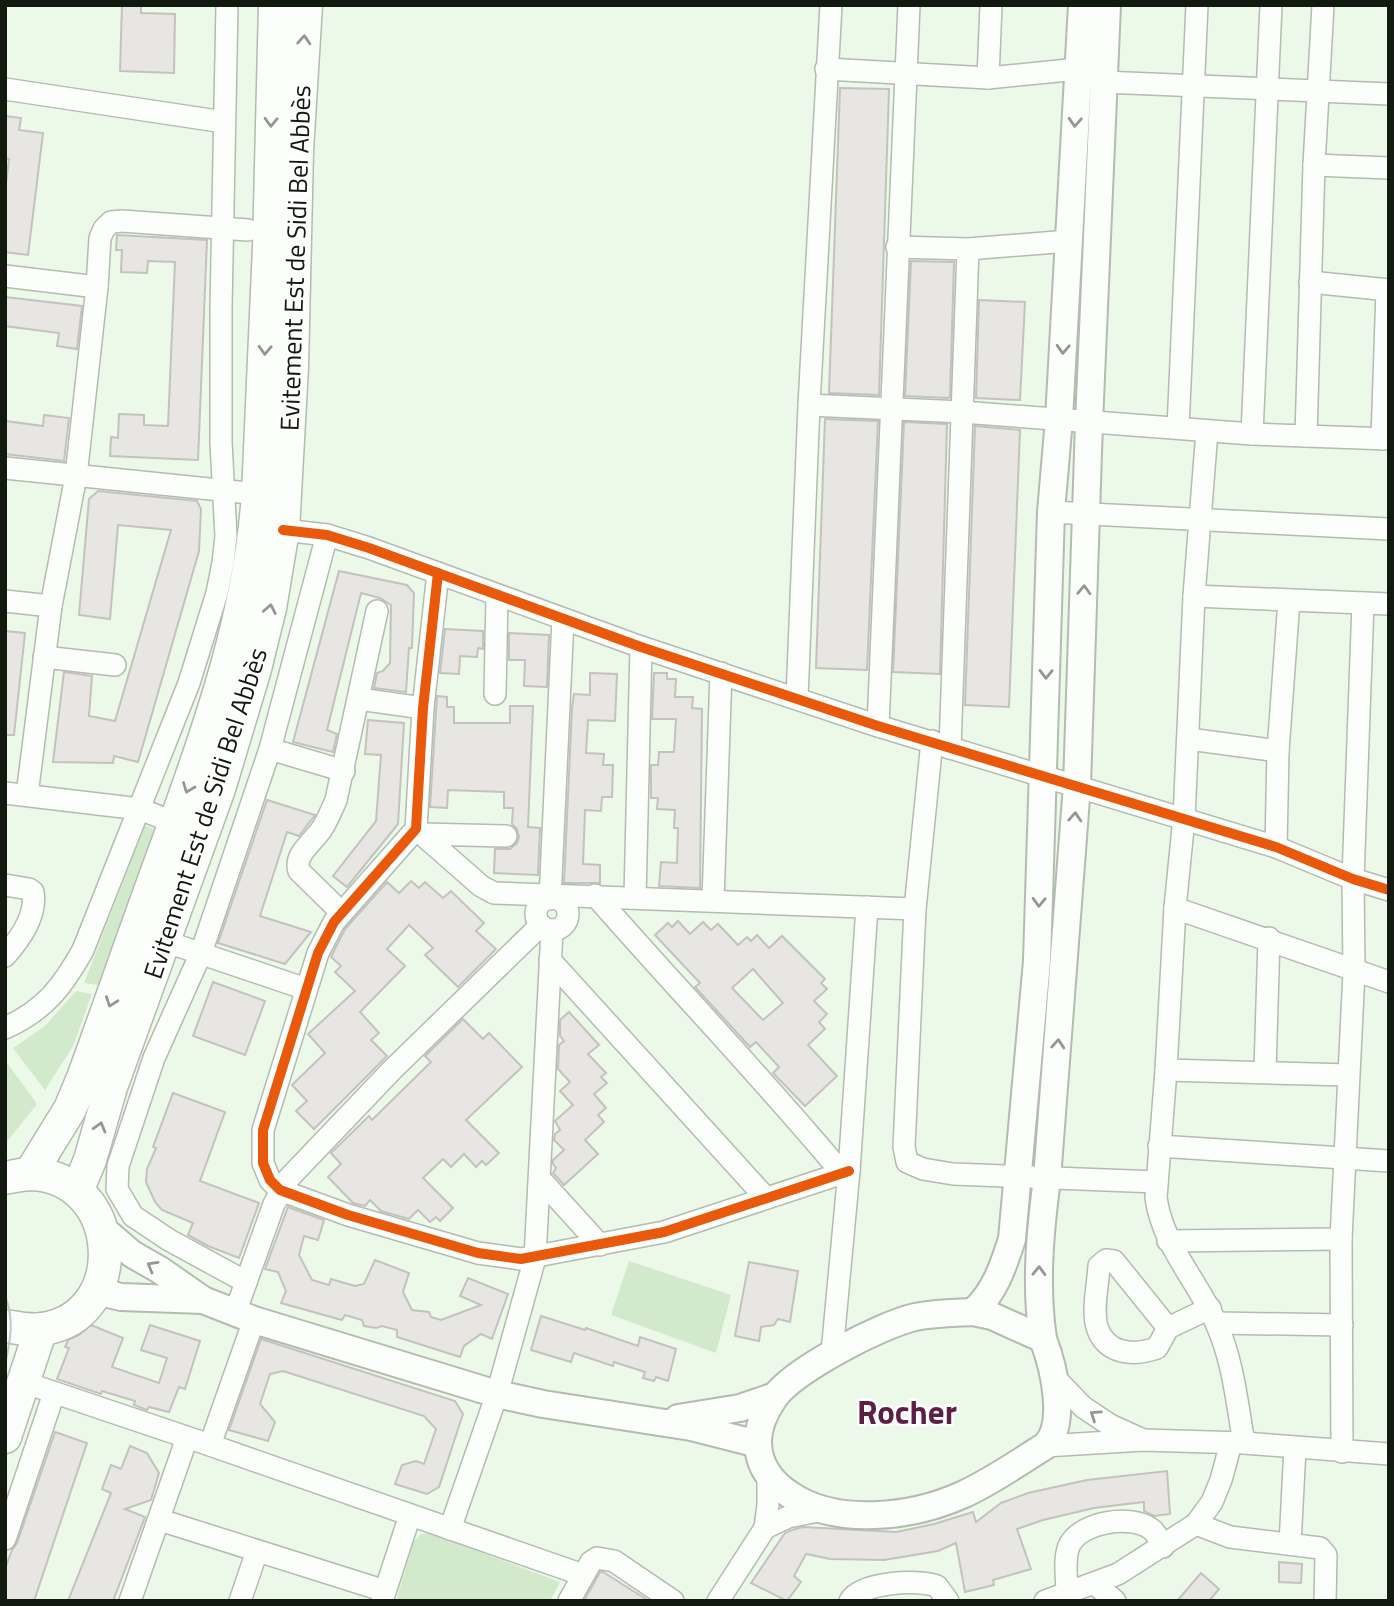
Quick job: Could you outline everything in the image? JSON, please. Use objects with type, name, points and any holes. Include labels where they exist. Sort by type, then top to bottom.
[{"type":"highway","name":"Evitement Est de Sidi Bel Abbès","points":[[18,1176],[70,1110],[83,1078],[201,754],[228,666],[250,568],[258,494],[262,228],[275,5]]},
{"type":"highway","name":"Evitement Est de Sidi Bel Abbès","points":[[77,1191],[87,1171],[111,1087],[219,789],[270,608],[283,530],[292,367],[297,151],[306,5]]},
{"type":"highway","points":[[5,1326],[41,1329],[67,1320],[88,1303],[96,1291],[106,1261],[103,1229],[93,1208],[77,1191],[47,1176],[18,1176]]},
{"type":"highway","points":[[5,1437],[41,1329]]},
{"type":"main road","points":[[973,1312],[990,1294],[1012,1238],[1037,961],[1051,512],[1059,419],[1082,5]]},
{"type":"main road","points":[[775,1396],[763,1418],[758,1444],[760,1460],[768,1475],[780,1489],[798,1501],[823,1510],[846,1514],[876,1516],[921,1508],[960,1496],[1045,1446],[1051,1440],[1056,1423],[1055,1378],[1043,1339],[1038,1307],[1041,1227],[1077,785],[1107,5]]},
{"type":"main road","points":[[103,1229],[132,1254],[203,1300],[245,1317],[497,1394],[542,1404],[656,1420],[758,1444]]},
{"type":"main road","points":[[96,1291],[121,1297],[203,1300]]},
{"type":"main road","points":[[656,1420],[725,1412],[775,1396],[832,1353],[913,1318],[941,1313],[973,1312],[992,1316],[1043,1339]]},
{"type":"street","points":[[5,1028],[26,1019],[46,1002],[66,981],[83,950],[189,683],[223,563],[226,536],[223,491],[222,229],[227,5]]},
{"type":"street","points":[[797,698],[809,405],[831,5]]},
{"type":"street","points":[[878,726],[909,5]]},
{"type":"street","points":[[988,78],[991,5]]},
{"type":"street","points":[[1178,428],[1197,5]]},
{"type":"street","points":[[1252,434],[1271,5]]},
{"type":"street","points":[[1306,436],[1314,165],[1323,5]]},
{"type":"street","points":[[826,69],[988,78],[1078,69],[1103,82],[1389,94]]},
{"type":"street","points":[[5,89],[224,122]]},
{"type":"street","points":[[1314,165],[1389,169]]},
{"type":"street","points":[[27,795],[51,606],[76,475],[100,238],[111,222],[146,222],[222,229],[262,228]]},
{"type":"street","points":[[897,247],[968,249],[1069,241]]},
{"type":"street","points":[[968,249],[962,412],[941,744],[915,909],[904,1147],[908,1162],[923,1169],[953,1174],[1157,1182]]},
{"type":"street","points":[[5,276],[97,287]]},
{"type":"street","points":[[809,405],[962,412],[1252,434],[1385,439],[1388,290],[1310,282]]},
{"type":"street","points":[[1045,1601],[1118,1574],[1196,1524],[1212,1502],[1238,1443],[1226,1345],[1213,1316],[1168,1241],[1159,1219],[1156,1198],[1175,908],[1184,817],[1194,596],[1207,431]]},
{"type":"street","points":[[5,468],[258,494]]},
{"type":"street","points":[[1051,512],[1389,529]]},
{"type":"street","points":[[283,530],[327,535],[406,560],[640,647],[878,726],[1184,817],[1276,847],[1353,879],[1389,890]]},
{"type":"street","points":[[246,1282],[169,1240],[133,1216],[117,1189],[118,1166],[154,1058],[201,953],[270,749],[327,535]]},
{"type":"street","points":[[438,573],[423,708],[419,832],[327,932],[306,989],[263,1130],[262,1152],[265,1171],[270,1180],[280,1190],[348,1215],[478,1253],[521,1259],[664,1232],[845,1171]]},
{"type":"street","points":[[495,694],[497,596]]},
{"type":"street","points":[[1194,596],[1389,604]]},
{"type":"street","points":[[1276,847],[1278,751],[1289,600]]},
{"type":"street","points":[[5,601],[51,606]]},
{"type":"street","points":[[1342,1452],[1342,1239],[1354,972],[1353,879],[1363,603]]},
{"type":"street","points":[[342,913],[299,871],[297,864],[300,855],[322,829],[336,800],[377,611]]},
{"type":"street","points":[[550,896],[563,619]]},
{"type":"street","points":[[635,897],[640,647]]},
{"type":"street","points":[[44,657],[116,665]]},
{"type":"street","points":[[713,900],[721,673]]},
{"type":"street","points":[[359,699],[423,708]]},
{"type":"street","points":[[1189,739],[1278,751]]},
{"type":"street","points":[[270,749],[344,771]]},
{"type":"street","points":[[5,793],[139,809],[175,823]]},
{"type":"street","points":[[419,832],[487,891],[501,894],[595,895],[915,909]]},
{"type":"street","points":[[419,832],[506,836]]},
{"type":"street","points":[[5,886],[29,889],[34,897],[32,913],[23,934],[5,956]]},
{"type":"street","points":[[595,895],[704,1019],[845,1171]]},
{"type":"street","points":[[210,1445],[245,1317],[246,1282],[280,1190],[328,1135],[546,928],[565,923],[568,914],[564,904],[550,896]]},
{"type":"street","points":[[832,1353],[867,907]]},
{"type":"street","points":[[1175,908],[1389,982]]},
{"type":"street","points":[[450,1529],[497,1394],[535,1258],[550,960],[546,928]]},
{"type":"street","points":[[1265,1071],[1269,939]]},
{"type":"street","points":[[164,941],[306,989]]},
{"type":"street","points":[[550,960],[766,1198]]},
{"type":"street","points":[[1166,1070],[1348,1074]]},
{"type":"street","points":[[1158,1146],[1389,1161]]},
{"type":"street","points":[[541,1180],[600,1245]]},
{"type":"street","points":[[1168,1241],[1342,1239]]},
{"type":"street","points":[[1168,1328],[1213,1316],[1342,1325]]},
{"type":"street","points":[[1055,1378],[1083,1407],[1111,1425],[1143,1440]]},
{"type":"street","points":[[23,1382],[583,1575]]},
{"type":"street","points":[[5,1539],[54,1393]]},
{"type":"street","points":[[130,1601],[187,1438]]},
{"type":"street","points":[[1045,1446],[1143,1440],[1238,1443],[1389,1454]]},
{"type":"street","points":[[1290,1544],[1295,1448]]},
{"type":"street","points":[[718,1601],[765,1528],[768,1475]]},
{"type":"street","points":[[765,1528],[788,1517],[823,1510]]},
{"type":"street","points":[[160,1520],[384,1596],[410,1516]]},
{"type":"street","points":[[1067,1593],[1067,1553],[1075,1537],[1086,1530],[1112,1522],[1139,1524],[1149,1527],[1158,1536],[1163,1547]]},
{"type":"street","points":[[1196,1524],[1230,1537],[1308,1545],[1324,1550],[1325,1601]]},
{"type":"street","points":[[240,1601],[257,1551]]},
{"type":"street","points":[[569,1601],[591,1562],[597,1558],[607,1558],[673,1601]]},
{"type":"street","points":[[850,1601],[861,1590],[909,1583],[937,1586],[948,1601]]},
{"type":"street","points":[[1095,1584],[1115,1601]]},
{"type":"green space","points":[[145,826],[159,830],[105,986],[84,983]]},
{"type":"green space","points":[[76,991],[92,994],[73,1046],[45,1090],[13,1048],[45,1026]]},
{"type":"green space","points":[[5,1060],[37,1104],[5,1144]]},
{"type":"green space","points":[[629,1261],[731,1295],[716,1353],[611,1315]]},
{"type":"green space","points":[[430,1533],[560,1582],[550,1601],[396,1601],[414,1541],[421,1534]]},
{"type":"building","points":[[122,5],[141,5],[141,13],[175,14],[174,73],[120,71]]},
{"type":"building","points":[[840,88],[889,89],[879,395],[829,393]]},
{"type":"building","points":[[5,116],[21,118],[19,130],[43,133],[28,255],[5,252],[5,192],[9,159],[5,158]]},
{"type":"building","points":[[117,235],[207,240],[198,460],[110,456],[111,437],[118,438],[119,414],[144,415],[144,425],[168,426],[175,262],[148,261],[147,273],[121,272],[122,250],[116,250]]},
{"type":"building","points":[[911,261],[954,262],[948,398],[905,396]]},
{"type":"building","points":[[5,297],[82,306],[77,349],[57,346],[59,333],[5,326]]},
{"type":"building","points":[[979,300],[1025,302],[1020,400],[976,398]]},
{"type":"building","points":[[44,415],[69,418],[64,461],[5,454],[5,421],[43,426]]},
{"type":"building","points":[[825,419],[878,421],[867,670],[816,668]]},
{"type":"building","points":[[904,422],[947,424],[940,674],[893,672]]},
{"type":"building","points":[[975,426],[1020,430],[1009,707],[965,705]]},
{"type":"building","points":[[98,491],[197,501],[201,509],[199,551],[138,762],[114,756],[113,763],[53,762],[64,672],[92,676],[89,716],[115,721],[171,530],[118,525],[110,619],[79,615],[89,499]]},
{"type":"building","points":[[339,571],[407,585],[414,593],[412,648],[409,648],[406,692],[374,688],[377,673],[390,663],[391,605],[380,598],[361,593],[327,730],[337,734],[333,752],[293,742]]},
{"type":"building","points":[[445,629],[483,631],[483,649],[478,648],[477,657],[460,656],[459,674],[440,673]]},
{"type":"building","points":[[5,631],[25,633],[14,735],[5,735]]},
{"type":"building","points":[[509,633],[549,635],[547,687],[524,686],[525,660],[509,660]]},
{"type":"building","points":[[590,673],[617,674],[615,721],[588,720],[586,753],[604,754],[603,765],[613,765],[612,797],[602,797],[601,811],[585,810],[583,864],[600,865],[600,883],[564,883],[572,708],[574,694],[590,695]]},
{"type":"building","points":[[654,673],[667,673],[667,679],[676,679],[675,697],[693,697],[692,708],[702,709],[700,888],[659,886],[661,862],[677,863],[678,828],[674,828],[675,810],[657,809],[658,798],[651,798],[651,765],[658,765],[659,752],[674,752],[676,719],[652,719]]},
{"type":"building","points":[[437,696],[447,697],[447,707],[454,707],[454,723],[510,723],[510,706],[533,706],[528,827],[540,828],[538,875],[494,873],[495,849],[510,849],[519,837],[512,824],[513,808],[504,808],[504,792],[448,790],[447,808],[430,807]]},
{"type":"building","points":[[368,720],[404,723],[398,824],[347,887],[333,876],[376,821],[381,755],[365,754]]},
{"type":"building","points":[[267,800],[315,815],[299,836],[287,832],[260,916],[311,932],[285,964],[218,943]]},
{"type":"building","points":[[411,881],[419,888],[425,882],[443,898],[451,891],[484,923],[476,931],[496,949],[458,987],[425,955],[433,948],[409,925],[387,949],[405,966],[360,1012],[379,1033],[371,1040],[387,1056],[314,1129],[296,1111],[307,1101],[292,1085],[325,1053],[308,1034],[355,991],[335,972],[341,966],[331,957],[345,929],[387,882],[399,893]]},
{"type":"building","points":[[678,921],[690,934],[703,922],[711,930],[718,924],[738,945],[747,937],[751,941],[757,935],[769,948],[782,936],[825,979],[821,983],[827,989],[814,1001],[827,1014],[819,1022],[825,1029],[808,1045],[837,1076],[805,1106],[773,1073],[779,1067],[756,1042],[750,1047],[695,987],[700,983],[655,935],[668,923],[672,927]],"holes":[[[753,969],[783,1003],[763,1020],[732,988]]]},
{"type":"building","points":[[213,982],[265,1001],[245,1055],[193,1036]]},
{"type":"building","points":[[569,1012],[599,1045],[588,1054],[606,1073],[601,1077],[607,1083],[594,1094],[606,1108],[598,1115],[604,1122],[585,1140],[598,1154],[564,1185],[553,1173],[556,1168],[553,1160],[564,1150],[554,1140],[555,1134],[560,1130],[555,1121],[573,1105],[560,1091],[570,1082],[558,1069],[559,1045],[564,1041],[560,1036],[560,1020]]},
{"type":"building","points":[[463,1019],[483,1039],[489,1033],[522,1067],[466,1120],[499,1153],[486,1165],[482,1161],[476,1167],[464,1154],[451,1167],[443,1159],[423,1178],[453,1208],[440,1221],[436,1217],[430,1222],[418,1210],[409,1219],[381,1211],[370,1200],[365,1206],[353,1203],[328,1177],[341,1164],[331,1153],[369,1116],[372,1120],[431,1062],[425,1056]]},
{"type":"building","points":[[173,1093],[225,1112],[200,1181],[259,1203],[239,1258],[188,1235],[193,1223],[162,1210],[155,1202],[146,1182],[147,1169],[156,1148],[153,1147]]},
{"type":"building","points":[[288,1207],[324,1220],[318,1240],[304,1236],[299,1255],[312,1280],[329,1285],[331,1279],[355,1286],[364,1284],[375,1260],[409,1273],[403,1292],[412,1310],[429,1312],[431,1317],[441,1320],[481,1305],[460,1296],[468,1278],[508,1294],[492,1339],[481,1334],[464,1346],[460,1357],[397,1337],[397,1330],[382,1326],[364,1326],[362,1320],[345,1315],[342,1320],[281,1303],[286,1291],[278,1272],[265,1269]]},
{"type":"building","points":[[749,1262],[798,1271],[790,1322],[778,1319],[774,1325],[761,1327],[759,1341],[735,1336]]},
{"type":"building","points":[[541,1316],[638,1346],[640,1337],[676,1349],[668,1381],[656,1377],[654,1381],[643,1378],[645,1372],[614,1362],[613,1366],[574,1353],[571,1362],[531,1350]]},
{"type":"building","points":[[91,1325],[123,1338],[112,1367],[159,1383],[167,1358],[141,1350],[150,1325],[200,1341],[185,1389],[179,1387],[169,1412],[149,1407],[147,1410],[134,1405],[135,1401],[102,1391],[101,1394],[57,1379],[69,1348],[65,1347],[68,1340]]},
{"type":"building","points":[[261,1339],[455,1401],[463,1414],[439,1487],[427,1494],[395,1484],[402,1465],[416,1461],[424,1464],[436,1429],[424,1416],[283,1371],[270,1374],[260,1404],[275,1422],[268,1441],[229,1430]]},
{"type":"building","points":[[55,1432],[87,1443],[34,1601],[5,1601],[5,1569],[17,1543]]},
{"type":"building","points":[[130,1446],[147,1453],[159,1473],[151,1500],[125,1509],[145,1517],[113,1601],[68,1601],[111,1493],[102,1489],[111,1465],[121,1469]]},
{"type":"building","points":[[1167,1471],[1170,1514],[1154,1516],[1144,1511],[1144,1502],[1094,1508],[1017,1529],[1031,1569],[993,1580],[994,1585],[965,1592],[956,1543],[938,1551],[884,1560],[830,1559],[806,1554],[794,1576],[801,1582],[787,1601],[751,1583],[785,1533],[803,1527],[896,1532],[973,1512],[976,1522],[1001,1503],[1028,1493],[1087,1480]]},
{"type":"building","points":[[1279,1562],[1302,1564],[1301,1583],[1279,1582]]},
{"type":"building","points":[[600,1572],[603,1572],[649,1601],[584,1601]]},
{"type":"building","points":[[1201,1573],[1219,1589],[1209,1601],[1177,1601]]},
{"type":"tram line","points":[[5,1296],[11,1322],[5,1365]]},
{"type":"cycle path","points":[[283,530],[327,535],[369,548],[641,647],[878,726],[1276,847],[1353,879],[1389,890]]},
{"type":"cycle path","points":[[438,573],[423,708],[416,829],[334,922],[318,953],[263,1130],[263,1163],[270,1180],[280,1190],[348,1215],[478,1253],[521,1259],[664,1232],[849,1171]]},
{"type":"district","name":"Rocher","points":[[907,1412]]}]
